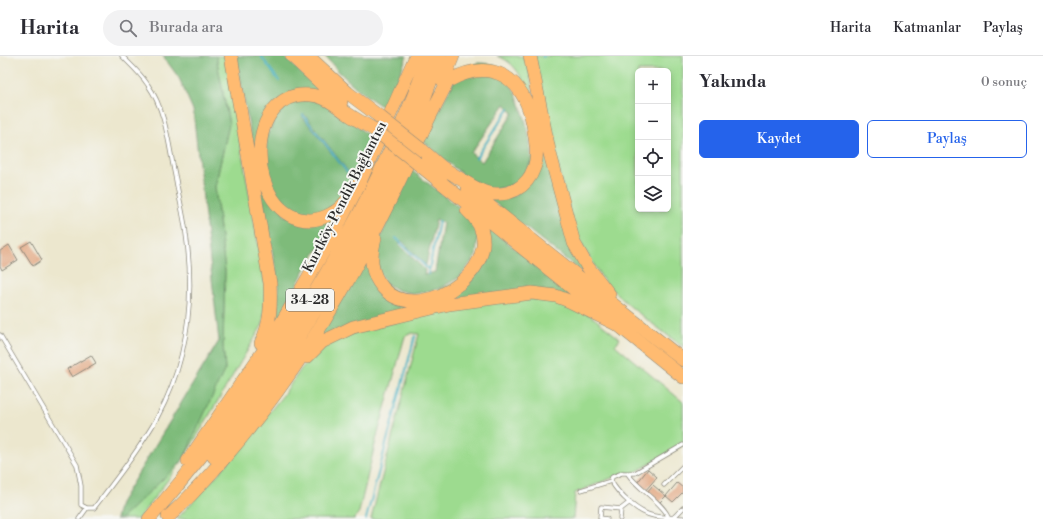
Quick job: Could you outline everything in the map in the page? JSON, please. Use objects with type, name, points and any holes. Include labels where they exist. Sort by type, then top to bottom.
[{"type":"highway","points":[[231,56],[270,283],[271,310],[268,329],[240,384]]},
{"type":"highway","points":[[167,518],[189,499],[249,430],[283,384],[344,288],[379,222],[434,106],[448,80],[457,70],[470,61],[488,58],[499,61],[511,72],[527,102],[535,136],[535,166],[528,182],[511,193],[488,193],[417,163],[375,130],[292,56]]},
{"type":"highway","points":[[308,56],[348,93],[422,150],[436,171],[470,213],[482,231],[483,240],[481,258],[464,281],[447,292],[413,301],[393,296],[379,283],[371,261],[371,255],[379,222]]},
{"type":"highway","points":[[322,56],[348,93]]},
{"type":"highway","name":"Kurtköy-Pendik Bağlantısı","points":[[147,519],[199,460],[235,412],[262,375],[310,301],[383,164],[429,56]]},
{"type":"highway","name":"Kurtköy-Pendik Bağlantısı","points":[[167,518],[234,432],[271,381],[345,263],[420,110],[440,56]]},
{"type":"highway","points":[[434,106],[452,56]]},
{"type":"highway","points":[[530,56],[549,150],[574,243],[598,282],[655,338]]},
{"type":"highway","points":[[147,519],[277,330],[332,237],[359,184],[414,59]]},
{"type":"highway","points":[[359,184],[345,203],[327,216],[307,220],[296,218],[284,212],[271,196],[261,169],[260,155],[264,129],[272,110],[280,103],[288,98],[306,94],[329,100],[349,115],[375,130]]},
{"type":"highway","points":[[436,171],[683,360]]},
{"type":"highway","points":[[436,171],[618,325],[683,377]]},
{"type":"highway","points":[[283,384],[322,342],[338,334],[367,324],[449,304],[532,293],[556,296],[618,325]]},
{"type":"lane","points":[[0,335],[74,459],[81,486],[81,505],[87,508],[94,508],[150,430],[164,405],[179,366],[190,308],[190,271],[186,232],[161,113],[149,86],[140,73],[122,56]]},
{"type":"lane","points":[[581,490],[611,481],[612,477],[616,475],[635,473],[683,445]]},
{"type":"lane","points":[[664,485],[683,466]]},
{"type":"lane","points":[[628,474],[638,486],[665,510],[668,516]]},
{"type":"lane","points":[[611,481],[630,502],[650,515],[683,518]]},
{"type":"lane","points":[[607,519],[600,518],[601,507],[621,509],[630,502]]},
{"type":"lane","points":[[79,519],[87,508]]},
{"type":"lane","points":[[674,517],[683,508]]},
{"type":"lane","points":[[620,519],[621,509]]},
{"type":"green space","points":[[163,56],[216,56],[229,124],[215,187],[225,271],[223,344],[225,369],[183,460],[121,519],[116,519],[120,503],[219,341],[193,110],[179,78]]},
{"type":"green space","points":[[216,56],[225,56],[266,289],[263,324],[183,460],[138,519],[120,519],[225,369],[223,344],[225,271],[215,187],[229,124]]},
{"type":"green space","points":[[236,56],[284,56],[321,93],[288,94],[257,156],[285,216],[340,213],[303,273],[277,323],[278,284]]},
{"type":"green space","points":[[325,56],[407,56],[386,109],[353,85]]},
{"type":"green space","points":[[497,56],[527,56],[536,114],[527,89],[518,72],[513,65]]},
{"type":"green space","points":[[534,56],[683,56],[683,347],[632,308],[605,283],[576,235],[562,184]]},
{"type":"green space","points":[[477,63],[487,64],[500,68],[508,79],[525,120],[531,151],[530,164],[527,174],[516,184],[491,190],[483,188],[456,169],[423,141],[458,73]],"holes":[[[505,104],[513,113],[482,162],[471,153]]]},
{"type":"green space","points":[[317,99],[348,118],[373,140],[349,189],[338,205],[311,216],[291,211],[273,191],[265,167],[267,131],[287,101]],"holes":[[[304,114],[347,170],[347,173],[302,116]]]},
{"type":"green space","points":[[540,140],[586,270],[582,272],[487,197],[515,196]]},
{"type":"green space","points":[[411,170],[464,211],[478,232],[476,256],[460,277],[438,289],[415,294],[397,290],[386,283],[379,272],[375,256],[381,236]],"holes":[[[436,219],[443,223],[435,272],[424,275],[425,270],[399,244],[402,241],[426,265]]]},
{"type":"green space","points":[[482,222],[577,298],[458,299],[311,347],[369,252],[367,266],[409,306],[481,269]]},
{"type":"green space","points":[[508,299],[551,299],[590,315],[620,339],[615,345],[683,402],[683,445],[632,474],[626,472],[575,493],[573,519],[371,519],[419,334],[412,333],[405,336],[376,440],[359,512],[354,519],[177,519],[228,463],[284,394],[301,369],[321,348],[337,338],[416,316]]},
{"type":"building","points":[[31,241],[42,260],[33,266],[21,247]]},
{"type":"building","points":[[9,245],[18,260],[2,270],[0,266],[0,251]]},
{"type":"building","points":[[91,355],[96,363],[72,377],[67,369]]},
{"type":"building","points":[[648,469],[657,477],[645,491],[637,483]]},
{"type":"building","points":[[677,483],[683,488],[683,492],[673,502],[666,496]]},
{"type":"building","points":[[653,485],[666,496],[659,503],[647,492]]},
{"type":"waterway","points":[[261,56],[279,81]]},
{"type":"waterway","points":[[476,158],[509,108]]},
{"type":"waterway","points":[[303,115],[347,172]]},
{"type":"waterway","points":[[428,274],[439,221]]},
{"type":"waterway","points":[[396,238],[429,270]]},
{"type":"waterway","points":[[366,519],[415,336]]}]
